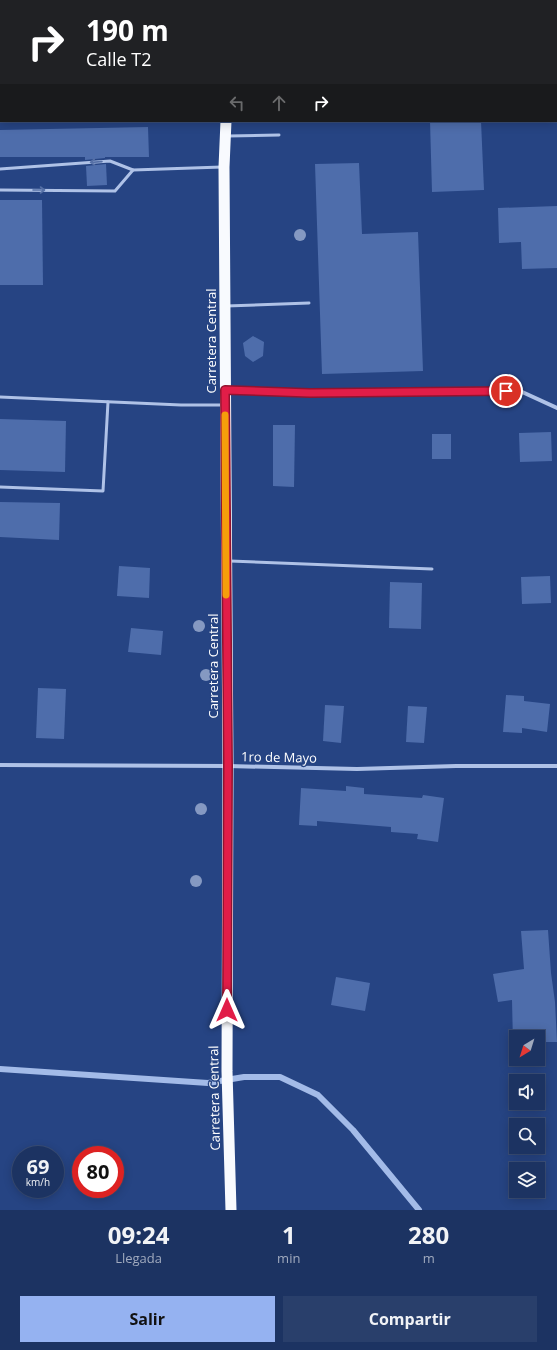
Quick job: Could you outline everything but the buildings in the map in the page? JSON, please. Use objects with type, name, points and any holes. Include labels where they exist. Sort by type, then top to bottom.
[{"type":"highway","name":"Carretera Central","points":[[226,122],[224,167],[228,766],[227,1089],[231,1210]]},
{"type":"street","points":[[225,390],[310,393],[520,391],[557,408]]},
{"type":"street","name":"1ro de Mayo","points":[[0,765],[228,766],[357,769],[456,766],[557,766]]},
{"type":"lane","points":[[226,136],[279,135]]},
{"type":"lane","points":[[0,169],[110,161],[133,170],[224,167]]},
{"type":"lane","points":[[0,190],[115,191],[133,170]]},
{"type":"lane","points":[[225,306],[308,303]]},
{"type":"lane","points":[[0,397],[225,405]]},
{"type":"lane","points":[[0,487],[103,491],[108,402]]},
{"type":"lane","points":[[226,561],[432,570]]},
{"type":"waterway","points":[[0,1069],[208,1083],[244,1077],[280,1077],[318,1095],[353,1130],[419,1210]]},
{"type":"slow traffic","points":[[225,415],[226,595]]},
{"type":"route","points":[[227,1010],[228,766],[225,390],[310,393],[506,391]]}]
